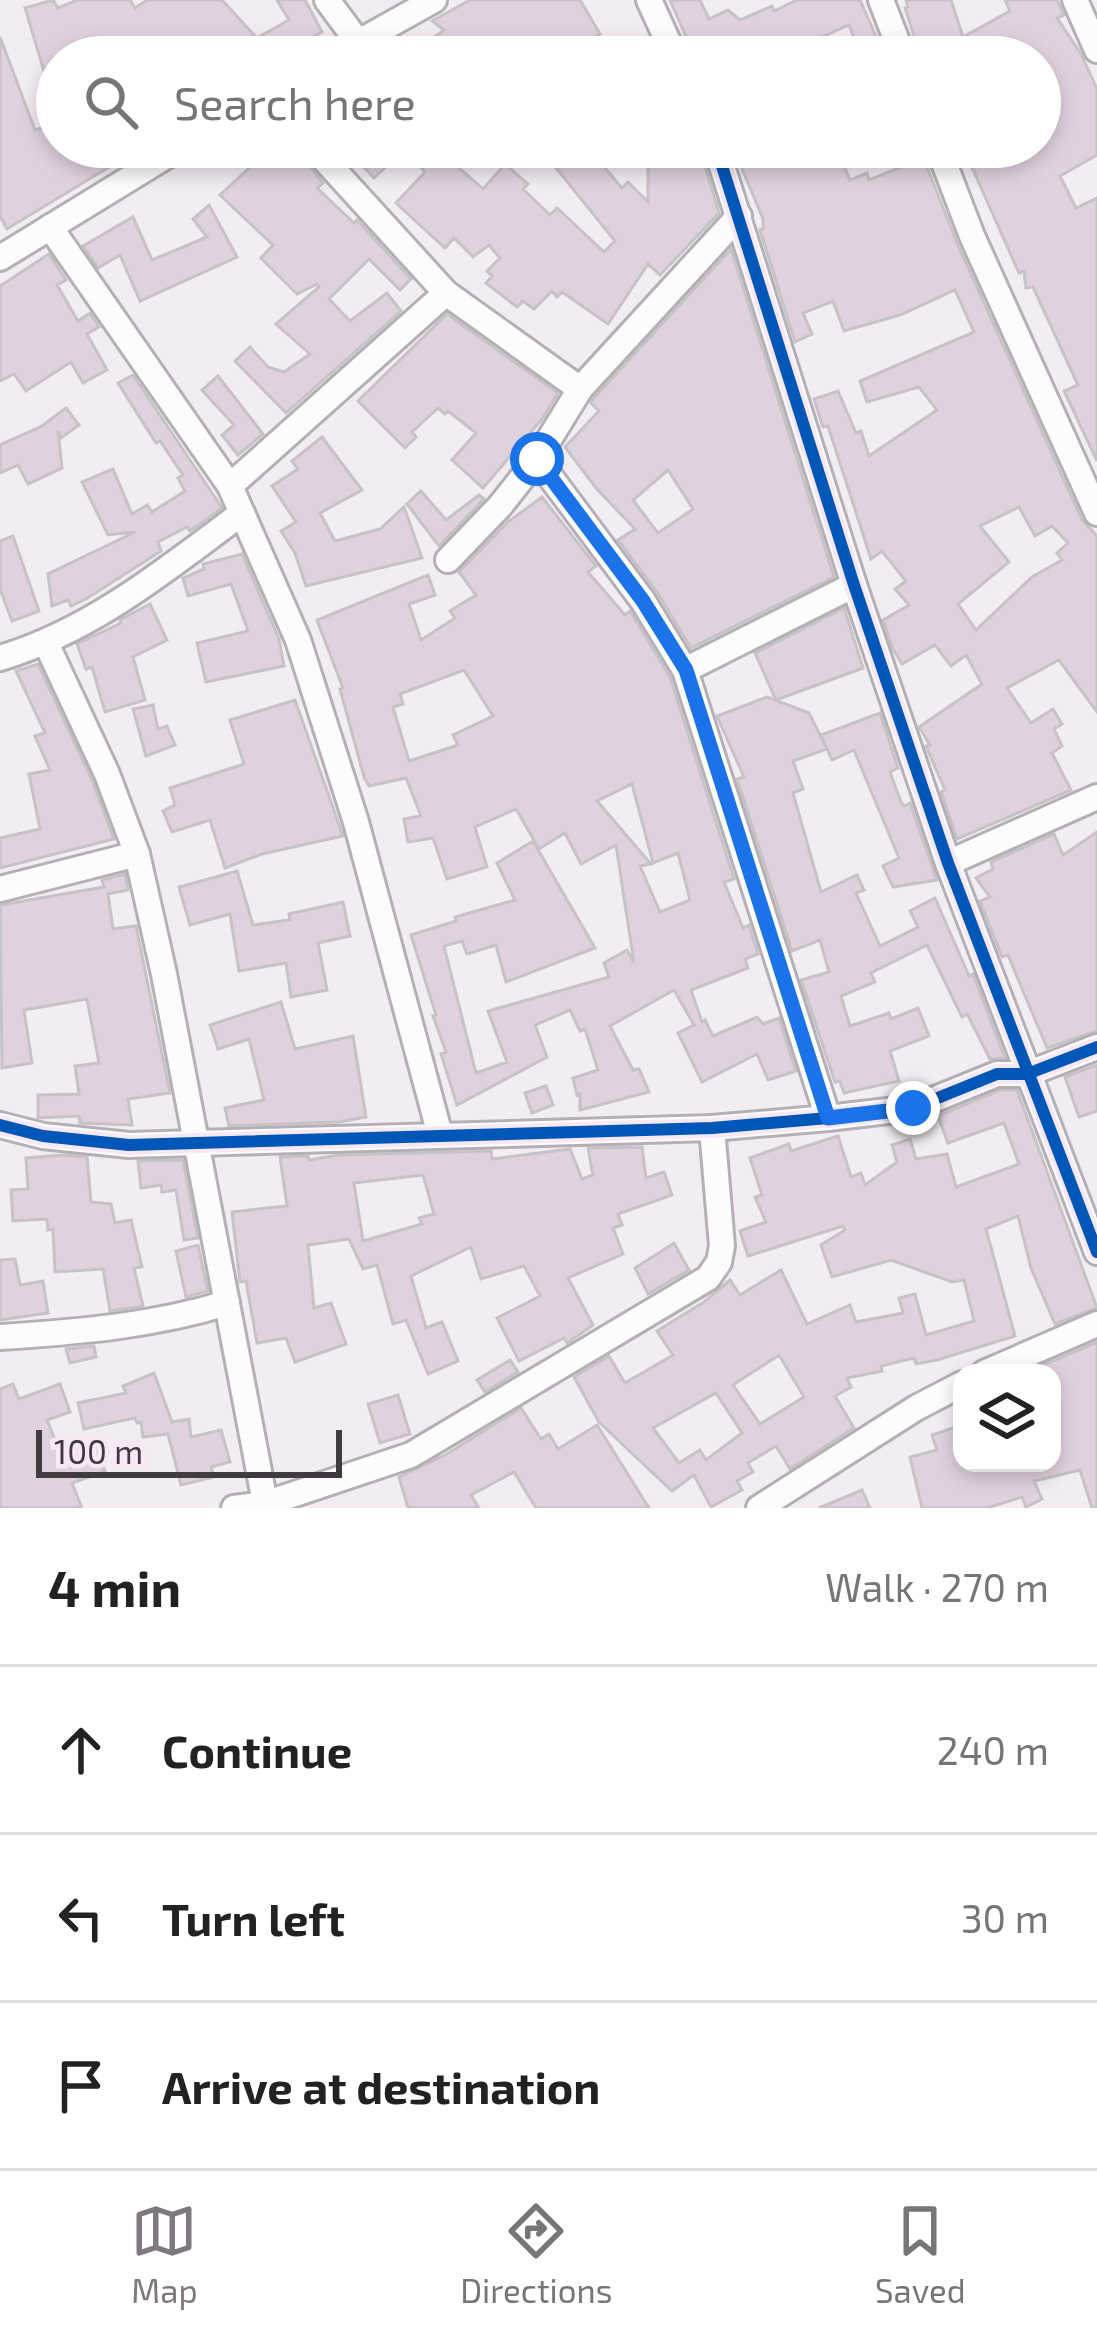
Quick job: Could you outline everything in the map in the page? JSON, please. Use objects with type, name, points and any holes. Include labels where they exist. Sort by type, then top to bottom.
[{"type":"street","points":[[327,0],[354,36]]},
{"type":"street","points":[[369,36],[434,0]]},
{"type":"street","points":[[649,0],[665,36]]},
{"type":"street","points":[[880,0],[895,36]]},
{"type":"street","points":[[1076,0],[1097,50]]},
{"type":"street","points":[[0,258],[147,168]]},
{"type":"street","points":[[333,168],[446,292],[580,389]]},
{"type":"street","points":[[723,168],[947,863],[1097,1252]]},
{"type":"street","points":[[946,168],[1097,513]]},
{"type":"street","points":[[448,560],[537,459],[580,389],[739,216]]},
{"type":"street","points":[[50,227],[230,486],[306,662],[356,822],[440,1135]]},
{"type":"street","points":[[230,486],[446,292]]},
{"type":"street","points":[[537,459],[643,601],[686,670],[828,1118]]},
{"type":"street","points":[[4,648],[46,643],[141,588],[242,513]]},
{"type":"street","points":[[686,670],[854,585]]},
{"type":"street","points":[[46,643],[107,774],[137,854],[266,1506]]},
{"type":"street","points":[[947,863],[1097,797]]},
{"type":"street","points":[[0,889],[137,854]]},
{"type":"street","points":[[0,1125],[43,1136],[108,1143],[196,1144],[712,1128],[913,1108],[997,1074],[1028,1074],[1097,1047]]},
{"type":"street","points":[[234,1508],[266,1506],[411,1455],[708,1278],[719,1262],[722,1246],[712,1128]]},
{"type":"street","points":[[0,1337],[112,1330],[227,1304]]},
{"type":"street","points":[[1005,1364],[1097,1324]]},
{"type":"street","points":[[759,1508],[953,1389]]},
{"type":"building","points":[[53,0],[58,8],[77,0],[130,0],[135,8],[147,0],[222,0],[255,36],[36,36],[36,45],[25,8]]},
{"type":"building","points":[[277,0],[305,0],[322,32],[261,36],[289,20]]},
{"type":"building","points":[[470,0],[580,0],[600,34],[436,36],[444,30],[432,21]]},
{"type":"building","points":[[670,0],[700,0],[709,19],[728,10],[740,20],[797,0],[860,0],[876,36],[853,36],[849,25],[824,36],[686,36]]},
{"type":"building","points":[[906,0],[951,0],[963,36],[914,36]]},
{"type":"building","points":[[1005,0],[1057,0],[1064,15],[1057,18],[1097,89],[1097,155],[1060,176],[1076,208],[1097,198],[1097,461],[1064,391],[1078,385],[1033,287],[1026,288],[1024,271],[1019,273],[972,168],[1061,168],[1061,36],[965,36],[1010,11]]},
{"type":"building","points":[[0,37],[36,130],[36,168],[107,168],[7,229],[0,216]]},
{"type":"building","points":[[249,168],[311,168],[323,183],[317,188],[354,223],[357,220],[411,279],[400,290],[369,259],[329,299],[350,321],[387,293],[401,311],[286,413],[235,361],[250,347],[268,367],[284,372],[310,354],[276,324],[319,287],[297,294],[261,258],[273,245],[220,195]]},
{"type":"building","points":[[365,168],[385,168],[374,178]]},
{"type":"building","points":[[422,168],[459,168],[483,189],[501,168],[510,168],[550,215],[557,208],[604,252],[615,241],[556,168],[605,168],[622,188],[628,182],[648,202],[648,168],[706,168],[719,213],[660,275],[648,264],[608,324],[562,292],[557,297],[552,291],[534,309],[523,301],[517,307],[486,283],[492,276],[487,271],[500,258],[489,245],[473,257],[454,238],[445,248],[396,203],[425,172]]},
{"type":"building","points":[[742,168],[845,168],[850,180],[867,173],[869,180],[899,168],[927,168],[1082,520],[1097,536],[1097,712],[1059,660],[1007,688],[1031,723],[1053,709],[1062,724],[1054,729],[1062,746],[1052,753],[1071,790],[957,839],[941,792],[945,790],[926,746],[930,745],[919,727],[982,684],[966,655],[951,666],[935,645],[902,664],[893,649],[883,620],[909,605],[895,589],[906,581],[882,551],[871,559],[828,426],[823,427],[814,399],[838,391],[869,456],[937,410],[919,387],[867,402],[860,381],[974,332],[955,290],[900,315],[844,331],[833,301],[803,313],[812,334],[795,342]],"holes":[[[1019,507],[1035,536],[1052,526],[1068,543],[1057,553],[1062,560],[1032,577],[976,630],[958,604],[1009,562],[980,526]]]},
{"type":"building","points":[[209,205],[237,257],[140,301],[120,255],[98,268],[83,246],[133,217],[152,260],[207,237],[193,219]]},
{"type":"building","points":[[731,249],[834,577],[691,648],[618,540],[635,529],[565,447],[599,411],[593,399]],"holes":[[[668,470],[693,509],[658,533],[633,500]]]},
{"type":"building","points":[[49,254],[66,280],[57,285],[78,321],[90,313],[99,327],[87,334],[107,370],[83,383],[71,362],[26,391],[14,374],[0,381],[0,286]]},
{"type":"building","points":[[447,314],[558,393],[483,488],[452,460],[476,433],[448,411],[445,414],[438,408],[412,432],[416,437],[405,448],[358,401]]},
{"type":"building","points":[[133,375],[222,508],[190,531],[187,527],[158,542],[161,551],[86,599],[71,606],[68,600],[52,606],[48,574],[135,532],[108,535],[82,482],[113,469],[132,514],[147,505],[152,512],[185,491],[178,478],[183,475],[118,383]]},
{"type":"building","points":[[218,376],[263,434],[238,455],[222,435],[234,425],[202,390]]},
{"type":"building","points":[[66,408],[79,425],[61,438],[58,431],[62,468],[28,484],[18,465],[0,473],[0,445],[42,426]]},
{"type":"building","points":[[322,437],[362,490],[320,513],[335,541],[380,529],[404,507],[422,558],[306,586],[295,553],[281,531],[296,522],[272,486],[298,469],[292,461]]},
{"type":"building","points":[[421,491],[446,520],[479,495],[484,499],[439,546],[407,504]]},
{"type":"building","points":[[542,497],[596,566],[588,572],[625,615],[630,611],[670,677],[734,879],[724,882],[743,928],[749,925],[758,954],[745,959],[748,968],[691,990],[702,1022],[713,1036],[757,1017],[763,1024],[779,1018],[796,1071],[768,1080],[757,1054],[702,1082],[678,1033],[694,1025],[674,990],[610,1026],[649,1092],[580,1110],[573,1078],[598,1070],[585,1029],[580,1031],[570,1010],[535,1025],[547,1057],[457,1105],[411,935],[515,900],[497,863],[533,841],[595,948],[506,982],[496,945],[467,954],[462,941],[444,946],[476,1073],[507,1062],[488,1011],[609,977],[604,963],[627,950],[634,963],[616,845],[581,864],[565,833],[539,849],[516,809],[475,827],[487,867],[447,879],[433,838],[408,842],[404,819],[421,816],[406,778],[369,786],[364,777],[343,688],[317,620],[428,575],[435,595],[409,604],[421,640],[455,618],[450,611],[476,595],[459,572],[508,522]],"holes":[[[464,670],[493,716],[453,735],[458,745],[409,761],[393,707],[403,704],[400,694]],[[632,784],[653,863],[678,853],[690,900],[660,912],[640,866],[651,864],[597,801]]]},
{"type":"building","points":[[13,536],[39,611],[12,621],[0,589],[0,541]]},
{"type":"building","points":[[242,554],[279,639],[284,666],[206,682],[197,643],[248,631],[231,584],[188,596],[183,578],[204,569],[203,564]]},
{"type":"building","points":[[150,604],[167,640],[133,657],[145,700],[105,712],[92,667],[86,669],[77,644]]},
{"type":"building","points":[[844,608],[863,668],[776,700],[755,653]]},
{"type":"building","points":[[38,664],[114,839],[0,868],[0,838],[40,829],[29,774],[50,770],[35,736],[45,733],[16,671]]},
{"type":"building","points":[[767,697],[809,713],[827,749],[793,761],[803,789],[793,793],[821,892],[857,875],[864,890],[856,893],[880,946],[918,927],[910,911],[935,898],[969,976],[973,974],[1005,1058],[990,1059],[967,1014],[962,1017],[927,945],[871,973],[875,982],[841,996],[850,1026],[889,1013],[891,1019],[918,1008],[929,1036],[890,1051],[899,1081],[844,1093],[840,1081],[835,1082],[801,980],[829,972],[820,940],[792,951],[737,779],[744,777],[717,716]]},
{"type":"building","points":[[295,700],[343,836],[262,854],[225,868],[210,820],[172,832],[163,811],[175,805],[170,788],[244,764],[230,720]]},
{"type":"building","points":[[153,705],[158,729],[167,726],[175,745],[146,756],[133,709]]},
{"type":"building","points":[[880,713],[898,768],[890,772],[901,802],[904,806],[910,803],[937,880],[893,887],[883,866],[899,858],[854,750],[832,760],[821,735]]},
{"type":"building","points":[[1097,832],[1097,1031],[1047,1048],[1008,955],[1002,957],[980,901],[990,897],[976,878],[993,869],[991,862],[1054,834],[1063,855]]},
{"type":"building","points":[[237,871],[253,925],[290,920],[289,914],[343,902],[350,936],[318,943],[327,990],[291,997],[286,963],[239,971],[230,914],[190,925],[179,887]]},
{"type":"building","points":[[125,874],[128,890],[108,894],[113,929],[136,926],[170,1093],[128,1099],[132,1125],[80,1123],[79,1116],[38,1118],[38,1095],[79,1094],[75,1066],[99,1063],[87,999],[24,1010],[32,1063],[2,1068],[0,905],[104,887],[102,880]]},
{"type":"building","points":[[281,1002],[295,1049],[353,1036],[366,1117],[229,1126],[225,1108],[264,1100],[249,1039],[218,1049],[210,1025]]},
{"type":"building","points":[[1097,1065],[1097,1111],[1079,1117],[1065,1077]]},
{"type":"building","points":[[546,1086],[553,1105],[532,1113],[525,1093]]},
{"type":"building","points":[[1000,1090],[1017,1090],[1097,1308],[1055,1324],[1031,1268],[1018,1216],[986,1229],[1015,1336],[937,1360],[916,1364],[914,1358],[847,1378],[851,1387],[835,1396],[854,1428],[790,1469],[776,1446],[748,1463],[753,1472],[737,1481],[742,1490],[711,1507],[694,1475],[672,1491],[599,1422],[574,1377],[609,1356],[625,1383],[673,1355],[657,1331],[730,1280],[740,1295],[781,1270],[807,1324],[850,1305],[856,1322],[903,1313],[899,1298],[915,1294],[926,1335],[974,1321],[964,1280],[952,1282],[891,1260],[832,1277],[821,1245],[845,1230],[843,1226],[748,1256],[740,1231],[766,1222],[755,1197],[762,1195],[750,1158],[789,1144],[791,1151],[838,1136],[851,1177],[861,1173],[865,1185],[897,1162],[892,1145],[910,1139],[916,1159],[947,1154],[956,1187],[1019,1164],[1004,1123],[948,1143],[938,1116]],"holes":[[[779,1355],[804,1397],[760,1424],[733,1385]],[[716,1393],[742,1433],[706,1460],[700,1450],[679,1463],[653,1428]]]},
{"type":"building","points":[[642,1147],[646,1178],[664,1172],[672,1195],[618,1214],[622,1225],[613,1228],[623,1254],[568,1278],[593,1325],[567,1343],[564,1338],[519,1361],[497,1318],[540,1296],[524,1266],[481,1279],[471,1247],[411,1276],[426,1328],[442,1322],[458,1361],[428,1374],[406,1320],[393,1324],[377,1265],[363,1269],[349,1239],[308,1245],[314,1308],[331,1303],[346,1344],[295,1362],[286,1338],[257,1343],[246,1281],[240,1282],[232,1212],[287,1206],[280,1157],[308,1156],[309,1160],[491,1151],[492,1159],[570,1149],[582,1179],[593,1175],[588,1148]],"holes":[[[423,1175],[434,1214],[419,1218],[422,1224],[363,1241],[354,1183]]]},
{"type":"building","points":[[87,1157],[91,1202],[111,1204],[115,1223],[131,1220],[142,1267],[134,1268],[143,1306],[110,1311],[103,1269],[55,1272],[53,1229],[48,1230],[47,1219],[13,1221],[11,1190],[28,1189],[26,1158]]},
{"type":"building","points":[[183,1160],[198,1238],[184,1240],[176,1190],[162,1192],[161,1185],[141,1188],[138,1161]]},
{"type":"building","points":[[674,1243],[689,1270],[648,1294],[635,1268]]},
{"type":"building","points":[[198,1245],[208,1291],[186,1297],[176,1251]]},
{"type":"building","points":[[15,1259],[20,1285],[43,1281],[48,1313],[0,1320],[0,1260]]},
{"type":"building","points":[[1097,1342],[1097,1508],[1092,1508],[1080,1470],[1034,1481],[1042,1499],[1026,1507],[1022,1497],[987,1508],[922,1508],[910,1457],[937,1450],[932,1435],[953,1428],[953,1472],[1061,1472],[1061,1364],[1046,1364]]},
{"type":"building","points":[[94,1346],[96,1357],[70,1363],[66,1349]]},
{"type":"building","points":[[510,1360],[518,1372],[485,1392],[477,1380]]},
{"type":"building","points":[[154,1373],[172,1422],[189,1419],[191,1437],[221,1430],[230,1462],[211,1467],[214,1477],[181,1485],[168,1434],[143,1437],[141,1422],[135,1418],[84,1429],[78,1403],[126,1393],[123,1386]]},
{"type":"building","points":[[13,1384],[19,1399],[60,1384],[70,1412],[47,1420],[60,1452],[93,1439],[105,1471],[72,1483],[82,1508],[0,1508],[0,1389]]},
{"type":"building","points":[[398,1395],[410,1434],[380,1443],[368,1404]]},
{"type":"building","points":[[521,1408],[541,1439],[549,1434],[558,1449],[597,1425],[649,1508],[536,1508],[514,1472],[471,1495],[479,1508],[408,1508],[399,1477]]},
{"type":"building","points":[[862,1490],[870,1508],[819,1508]]},
{"type":"cycle path","points":[[723,168],[854,585],[948,863],[1097,1252]]},
{"type":"cycle path","points":[[0,1125],[43,1136],[129,1145],[712,1128],[913,1108],[997,1074],[1027,1074],[1097,1047]]},
{"type":"route","points":[[537,459],[643,601],[686,670],[828,1118],[913,1108]]}]
